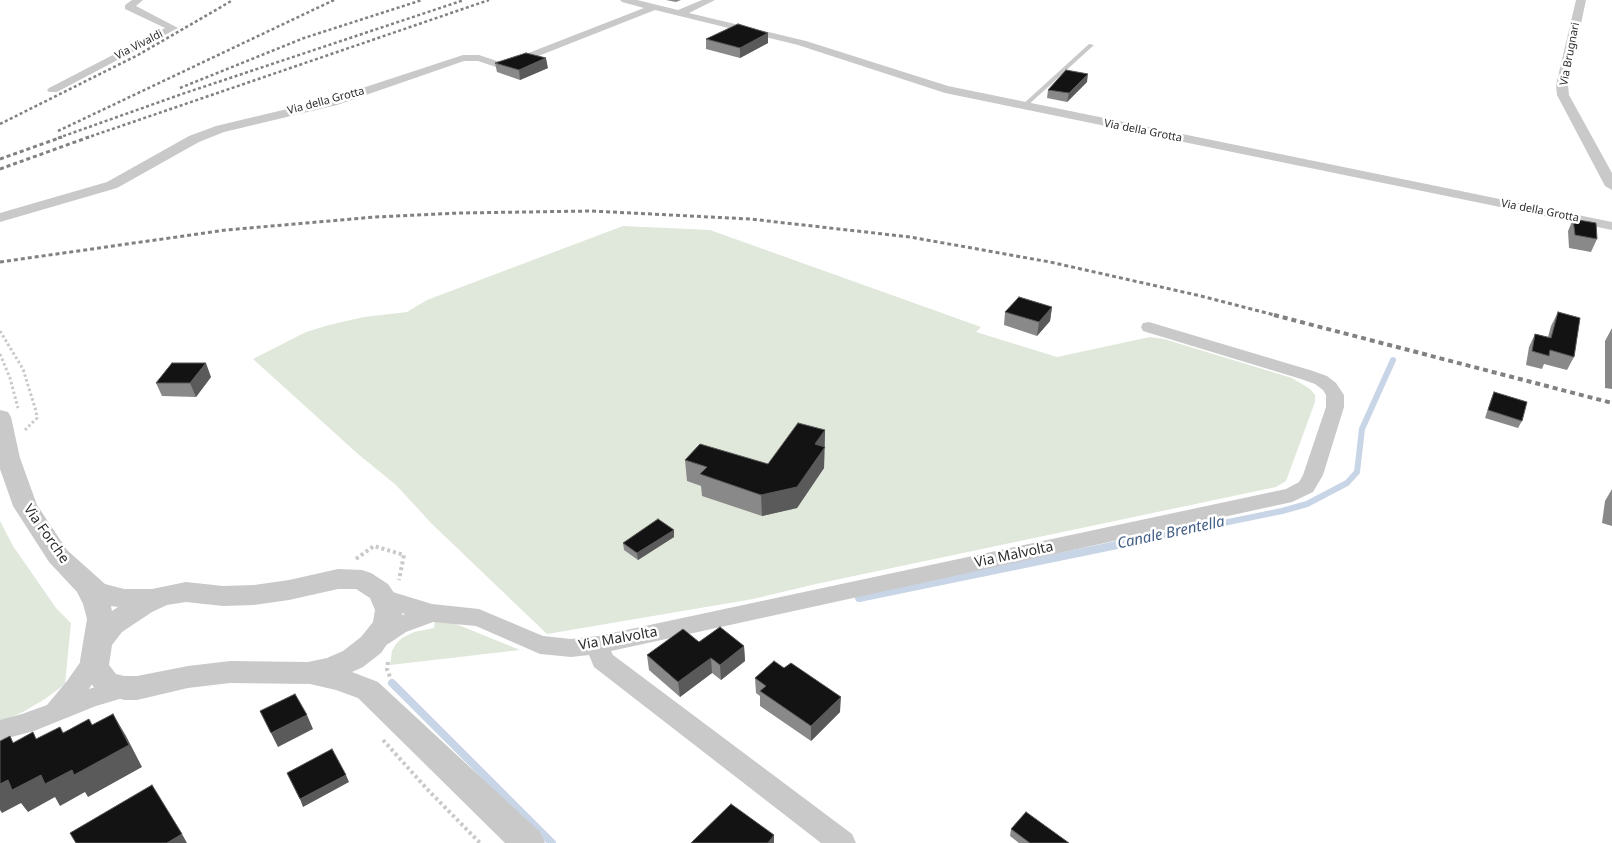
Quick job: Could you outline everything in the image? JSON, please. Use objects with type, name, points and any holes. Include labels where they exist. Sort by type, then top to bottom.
[{"type":"street","name":"Via Vivaldi","points":[[53,90],[173,28],[129,7],[138,0]]},
{"type":"street","name":"Via della Grotta","points":[[625,0],[802,43],[945,89],[1612,226]]},
{"type":"street","points":[[680,13],[710,0]]},
{"type":"street","name":"Via Brugnari","points":[[1581,0],[1562,85],[1562,96],[1612,186]]},
{"type":"street","name":"Via della Grotta","points":[[0,218],[112,185],[194,139],[220,129],[333,102],[463,58],[479,58],[496,64],[509,64],[655,7]]},
{"type":"street","name":"Via Malvolta","points":[[384,597],[403,605],[432,613],[479,618],[540,645],[570,648],[598,645],[1292,494],[1306,487],[1312,475],[1335,407],[1335,395],[1330,387],[1321,380],[1307,375],[1149,327]]},
{"type":"street","name":"Via Forche","points":[[14,418],[8,458],[25,506],[58,556],[88,586],[108,596],[124,599],[153,600]]},
{"type":"street","points":[[0,730],[43,717],[90,698],[124,688],[136,688],[188,676],[230,672],[308,673],[332,669],[343,664],[372,644],[386,625],[389,610],[384,597],[362,580],[345,578],[254,595],[223,596],[186,592],[153,600],[121,618],[108,629],[76,688],[67,698],[43,717]]},
{"type":"street","name":"Via Forche","points":[[88,586],[100,612],[101,626],[96,651]]},
{"type":"street","name":"Via Malvolta","points":[[372,644],[398,626],[432,613]]},
{"type":"street","points":[[368,690],[366,668],[372,644]]},
{"type":"street","points":[[598,645],[602,660],[842,843]]},
{"type":"street","points":[[96,651],[96,669],[106,682],[124,688]]},
{"type":"street","points":[[308,673],[339,679],[368,690],[528,843]]},
{"type":"lane","points":[[1024,106],[1091,45]]},
{"type":"path","points":[[0,331],[23,369],[36,410],[37,418],[25,431],[14,418],[10,378],[0,354]]},
{"type":"path","points":[[350,562],[374,546],[398,553]]},
{"type":"shaded area","points":[[623,226],[710,230],[981,327],[976,332],[1057,357],[1150,337],[1164,339],[1292,378],[1310,389],[1315,395],[1315,402],[1286,481],[1276,487],[753,599],[547,634],[432,524],[396,485],[358,454],[253,359],[306,332],[364,317],[407,312],[427,300]]},
{"type":"shaded area","points":[[0,521],[13,546],[56,608],[71,623],[65,684],[23,712],[0,722]]},
{"type":"shaded area","points":[[435,619],[456,624],[520,650],[390,665],[392,651],[396,644],[402,638],[414,632],[434,628]]},
{"type":"building","points":[[738,24],[768,33],[740,48],[706,39]]},
{"type":"building","points":[[526,53],[546,58],[519,70],[495,63]]},
{"type":"building","points":[[1066,70],[1088,74],[1069,93],[1048,90]]},
{"type":"building","points":[[1573,219],[1596,223],[1597,239],[1575,235]]},
{"type":"building","points":[[1019,297],[1052,307],[1039,322],[1005,312]]},
{"type":"building","points":[[1558,312],[1580,318],[1574,357],[1550,350],[1549,356],[1532,351],[1535,334],[1551,338]]},
{"type":"building","points":[[172,363],[206,363],[190,383],[156,383]]},
{"type":"building","points":[[1494,392],[1527,402],[1522,421],[1488,410]]},
{"type":"building","points":[[798,423],[825,430],[815,444],[825,447],[797,487],[761,495],[700,474],[707,467],[685,460],[700,444],[768,464]]},
{"type":"building","points":[[658,519],[674,530],[637,553],[623,543]]},
{"type":"building","points":[[720,627],[744,646],[720,665],[711,658],[678,682],[647,655],[683,629],[699,642]]},
{"type":"building","points":[[774,661],[784,668],[791,663],[841,697],[811,726],[760,691],[766,686],[755,678]]},
{"type":"building","points":[[295,694],[307,715],[271,733],[260,711]]},
{"type":"building","points":[[113,714],[129,745],[74,775],[72,770],[45,784],[41,775],[12,790],[8,780],[0,784],[0,741],[10,736],[13,743],[33,732],[36,739],[60,727],[63,733],[89,719],[92,725]]},
{"type":"building","points":[[332,749],[346,775],[300,799],[287,773]]},
{"type":"building","points":[[152,785],[182,834],[167,843],[76,843],[70,833]]},
{"type":"building","points":[[731,804],[774,835],[768,843],[691,843]]},
{"type":"building","points":[[1026,812],[1069,843],[1030,843],[1011,829]]},
{"type":"waterway","name":"Canale Brentella","points":[[1111,546],[1282,511],[1307,504],[1347,483],[1357,472],[1362,429],[1393,360]]},
{"type":"waterway","name":"Canale Brentella","points":[[859,598],[1117,545]]},
{"type":"waterway","points":[[392,683],[552,843]]},
{"type":"railway","points":[[0,124],[138,55],[233,0]]},
{"type":"railway","points":[[58,131],[334,0]]},
{"type":"railway","points":[[180,88],[304,38],[422,0]]},
{"type":"railway","points":[[58,138],[182,94],[464,0]]},
{"type":"railway","points":[[86,138],[489,0]]},
{"type":"railway","points":[[0,159],[62,137]]},
{"type":"railway","points":[[0,169],[89,137]]},
{"type":"railway","points":[[0,262],[226,230],[375,217],[460,213],[591,211],[750,219],[910,237],[1050,262],[1201,296],[1278,316]]},
{"type":"railway","points":[[1274,315],[1612,403]]}]
